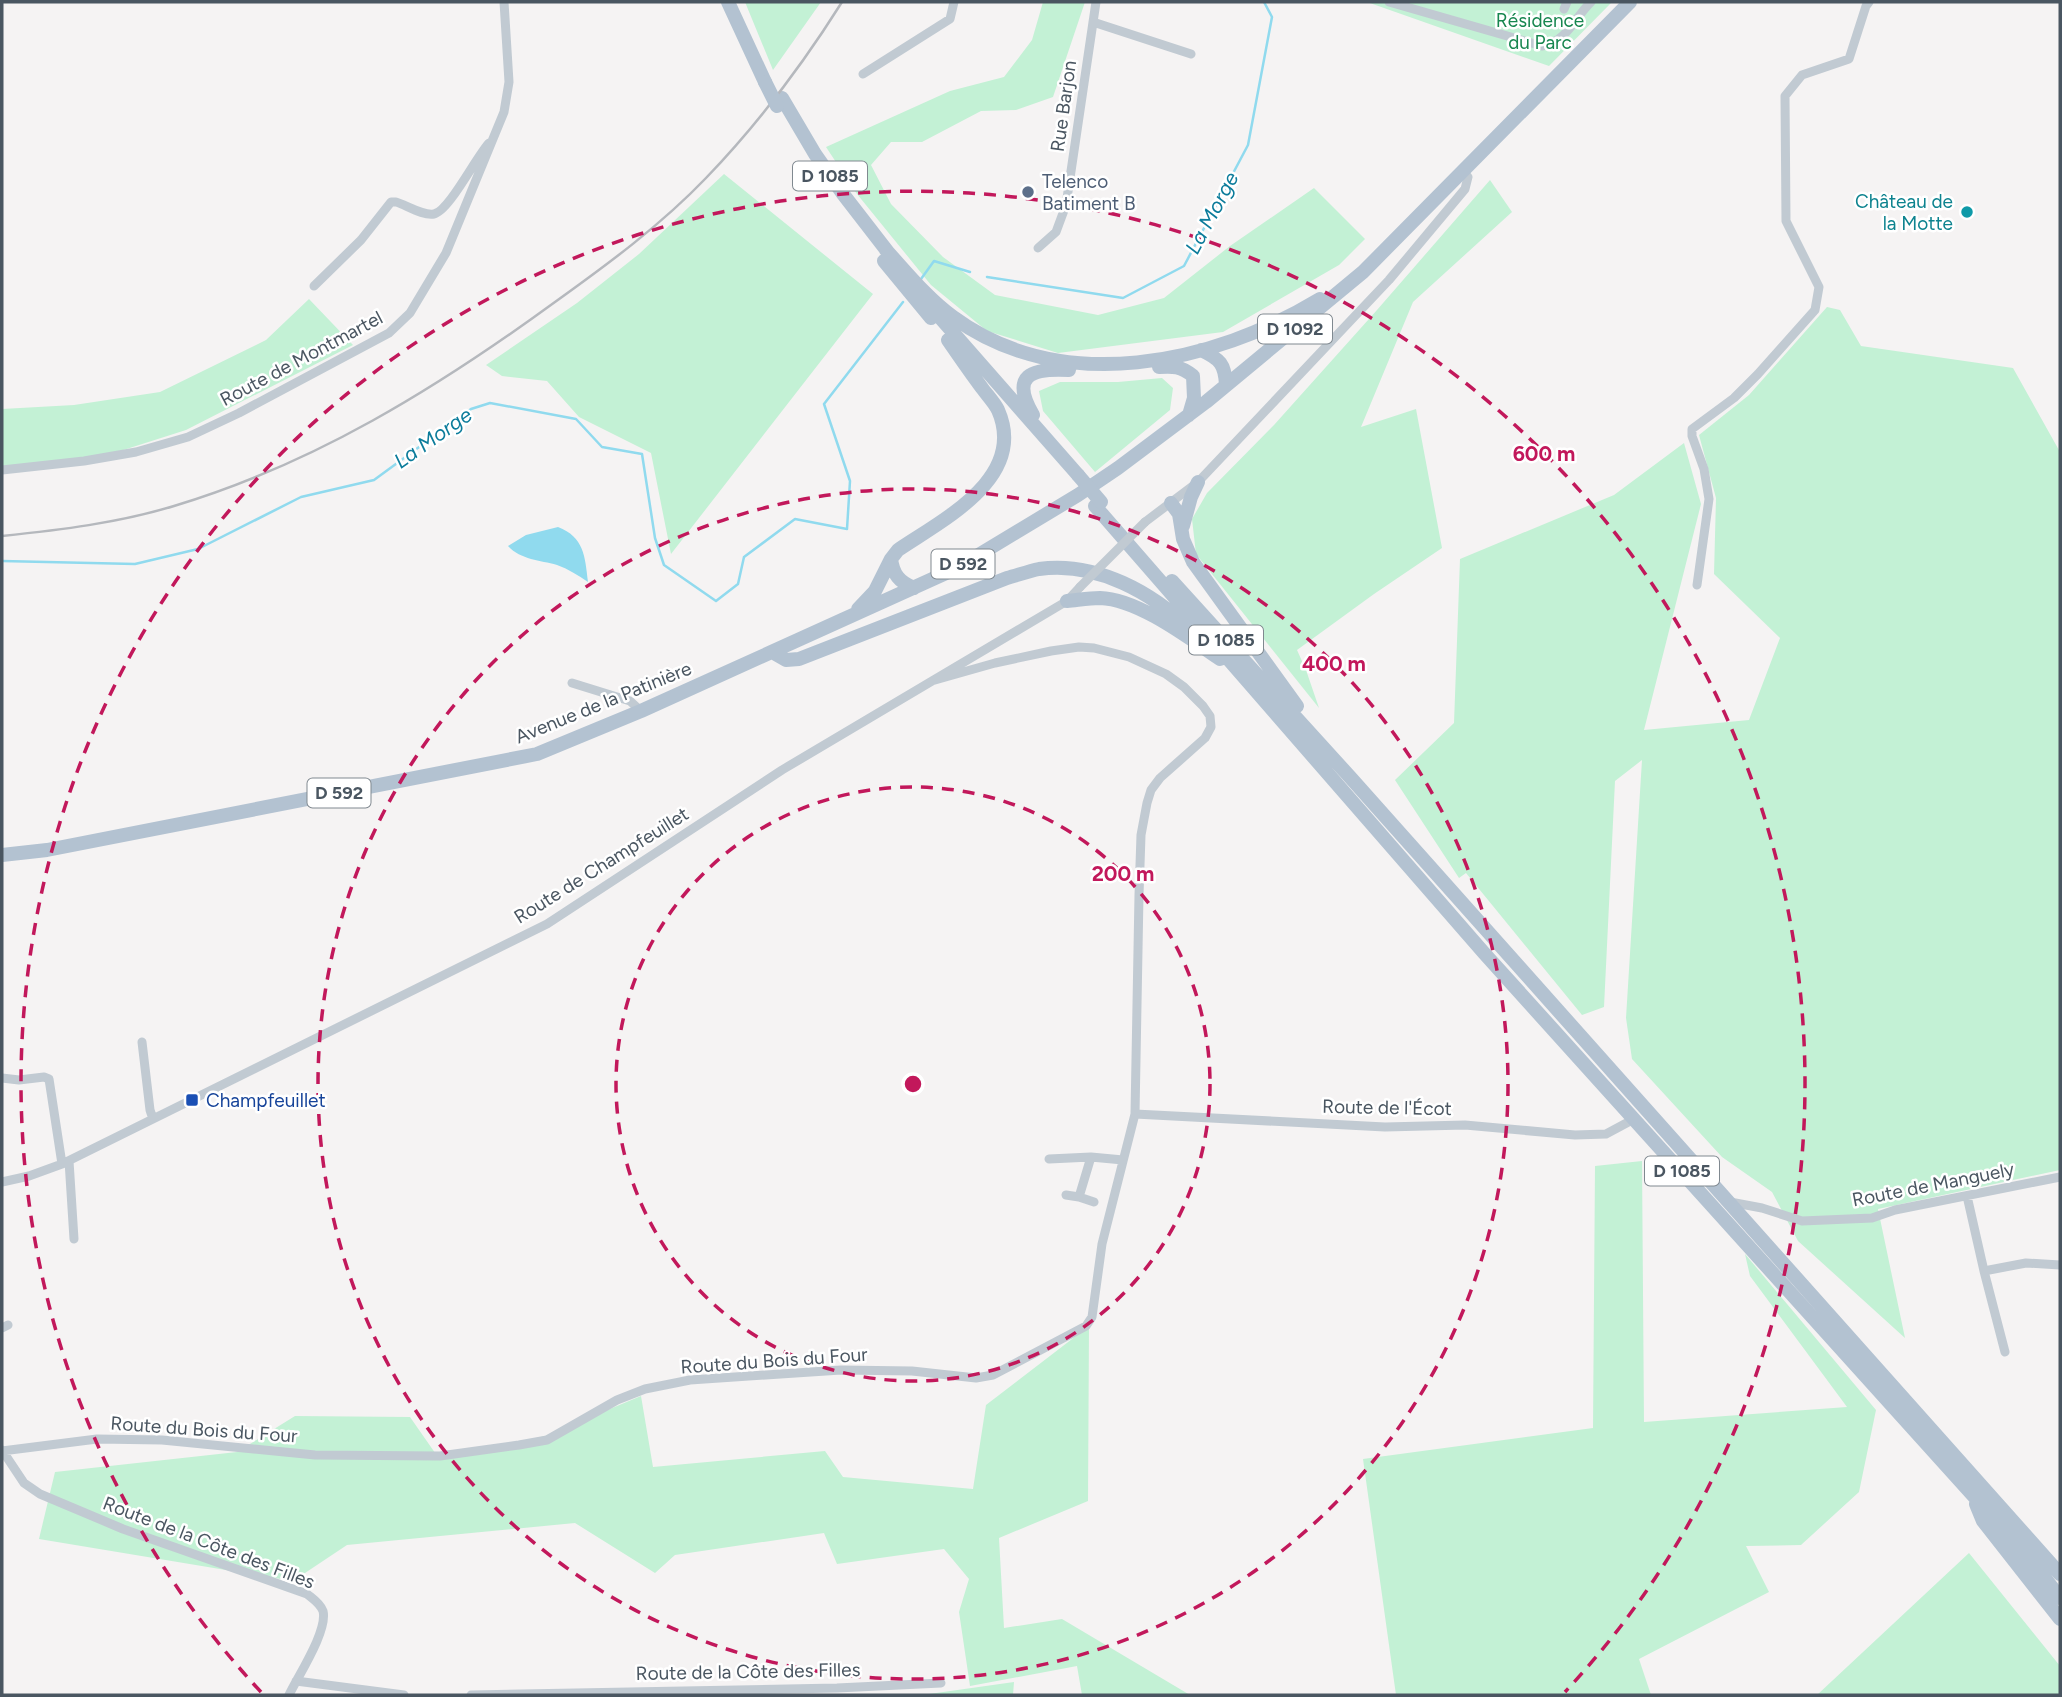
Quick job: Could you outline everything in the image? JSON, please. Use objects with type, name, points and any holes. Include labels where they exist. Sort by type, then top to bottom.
[{"type":"main road","name":"D 1092","points":[[1078,495],[1189,415],[1363,272],[1630,2]]},
{"type":"main road","name":"D 1085","points":[[731,4],[779,102],[836,199],[945,336],[1350,777],[2060,1574]]},
{"type":"main road","name":"D 1085","points":[[779,102],[886,250],[1075,478]]},
{"type":"main road","points":[[886,250],[928,295],[953,317],[979,334],[1007,348],[1055,361],[1094,365],[1135,363],[1224,344],[1310,305],[1363,272]]},
{"type":"main road","points":[[848,618],[875,591],[898,550],[973,499],[993,473],[1003,447],[1002,427],[997,409],[945,336]]},
{"type":"main road","points":[[1201,350],[1220,361],[1226,370],[1226,385]]},
{"type":"main road","points":[[1075,478],[1024,399],[1023,388],[1029,376],[1037,371],[1052,369],[1097,372],[1175,366],[1184,368],[1193,376],[1194,398],[1189,415]]},
{"type":"main road","points":[[1182,530],[1187,508],[1198,482]]},
{"type":"main road","name":"D 592","points":[[914,588],[957,568],[1078,495]]},
{"type":"main road","points":[[1171,503],[1179,514],[1184,539],[1193,562],[1350,777]]},
{"type":"main road","name":"D 1085","points":[[1098,504],[1249,685],[1484,953],[2032,1561],[2060,1598]]},
{"type":"main road","points":[[891,559],[893,570],[901,580],[914,588]]},
{"type":"main road","points":[[772,652],[786,660],[799,659],[1007,578],[1039,569],[1064,568],[1126,583],[1155,601],[1181,621],[1249,685]]},
{"type":"main road","name":"Avenue de la Patinière","points":[[2,855],[47,850],[537,754],[641,711],[914,588]]},
{"type":"main road","points":[[1067,601],[1101,598],[1129,604],[1174,628],[1221,660]]},
{"type":"main road","points":[[1971,1493],[1983,1521],[2060,1619]]},
{"type":"street","name":"Route de Montmartel","points":[[2,470],[109,457],[188,437],[390,333],[410,313],[446,253],[504,112],[509,82],[504,2]]},
{"type":"street","points":[[863,74],[950,19],[954,2]]},
{"type":"street","name":"Rue Barjon","points":[[1038,248],[1056,232],[1066,205],[1096,2]]},
{"type":"street","points":[[1389,2],[1542,46],[1553,44],[1573,26],[1591,2]]},
{"type":"street","points":[[1413,2],[1419,12]]},
{"type":"street","points":[[1697,585],[1709,499],[1704,469],[1692,429],[1734,398],[1758,374],[1815,310],[1819,288],[1786,221],[1785,96],[1802,75],[1849,59],[1869,2]]},
{"type":"street","points":[[1093,22],[1191,54]]},
{"type":"street","points":[[314,286],[361,240],[391,202],[426,213],[434,214],[443,209],[480,154],[494,141]]},
{"type":"street","name":"Route de Champfeuillet","points":[[2,1182],[29,1176],[66,1162],[547,924],[782,770],[1067,601],[1145,522],[1198,482],[1398,270],[1465,189],[1468,177],[1464,172]]},
{"type":"street","name":"Route du Bois du Four","points":[[2,1450],[97,1439],[162,1440],[315,1455],[440,1456],[548,1440],[617,1400],[645,1389],[690,1380],[841,1370],[912,1371],[976,1378],[993,1374],[1086,1326],[1092,1317],[1102,1244],[1135,1114],[1141,835],[1147,803],[1151,790],[1160,778],[1205,738],[1211,727],[1210,716],[1184,687],[1166,674],[1129,657],[1094,648],[1079,647],[1040,653],[935,680]]},
{"type":"street","points":[[572,683],[630,701],[641,711]]},
{"type":"street","points":[[142,1042],[153,1119]]},
{"type":"street","points":[[2,1078],[49,1079],[66,1162],[74,1240]]},
{"type":"street","name":"Route de l'Écot","points":[[1135,1114],[1385,1127],[1465,1125],[1575,1135],[1606,1134],[1634,1119]]},
{"type":"street","points":[[1049,1159],[1091,1157],[1123,1160]]},
{"type":"street","points":[[1079,1197],[1091,1157]]},
{"type":"street","name":"Route de Manguely","points":[[1730,1202],[1762,1208],[1802,1221],[1872,1218],[1895,1210],[2060,1177]]},
{"type":"street","points":[[1066,1195],[1094,1202]]},
{"type":"street","points":[[1967,1196],[2005,1352]]},
{"type":"street","points":[[1984,1271],[2025,1263],[2060,1265]]},
{"type":"street","name":"Route de la Côte des Filles","points":[[2,1450],[24,1483],[40,1494],[122,1529],[307,1594],[318,1603],[323,1611],[323,1623],[315,1645],[289,1695]]},
{"type":"street","points":[[296,1681],[404,1695]]},
{"type":"street","name":"Route de la Côte des Filles","points":[[471,1695],[836,1688],[941,1683]]},
{"type":"green space","points":[[745,2],[821,2],[773,70]]},
{"type":"green space","points":[[1043,2],[1085,2],[1053,97],[1016,110],[981,111],[922,142],[891,142],[871,165],[891,204],[943,257],[995,295],[1098,315],[1164,298],[1230,246],[1314,188],[1365,239],[1339,265],[1223,332],[1058,353],[987,331],[931,285],[857,194],[826,147],[950,91],[1004,77],[1032,40]]},
{"type":"green space","name":"Résidence du Parc","points":[[1367,2],[1612,2],[1549,66]]},
{"type":"green space","points":[[724,174],[873,294],[671,554],[651,453],[579,417],[547,381],[502,376],[486,365],[577,303],[639,254]]},
{"type":"green space","points":[[1490,180],[1512,212],[1413,302],[1361,427],[1416,409],[1442,548],[1297,650],[1319,708],[1196,554],[1192,519],[1207,493],[1274,425]]},
{"type":"green space","points":[[309,299],[353,345],[186,430],[89,461],[2,470],[2,409],[74,405],[160,392],[266,340]]},
{"type":"green space","points":[[1827,307],[1840,310],[1861,346],[2013,368],[2060,452],[2060,1170],[1878,1209],[1905,1338],[1798,1241],[1772,1192],[1722,1157],[1632,1059],[1626,1018],[1642,760],[1615,781],[1604,1007],[1582,1015],[1466,873],[1459,878],[1395,780],[1454,723],[1460,559],[1614,495],[1684,443],[1701,504],[1644,730],[1749,720],[1780,638],[1714,574],[1716,498],[1699,435],[1749,395]]},
{"type":"green space","points":[[1162,378],[1173,388],[1170,410],[1095,472],[1043,411],[1039,391],[1060,382],[1118,382]]},
{"type":"green space","points":[[1642,1161],[1644,1422],[1847,1407],[1750,1276],[1745,1254],[1876,1410],[1859,1492],[1801,1545],[1746,1546],[1769,1592],[1639,1659],[1651,1695],[1396,1695],[1363,1459],[1593,1428],[1595,1166]]},
{"type":"green space","points":[[1089,1326],[1088,1501],[999,1538],[1004,1628],[1062,1619],[1190,1695],[1082,1695],[1077,1666],[970,1686],[959,1612],[969,1579],[944,1549],[837,1564],[824,1533],[675,1555],[655,1573],[575,1523],[347,1545],[293,1581],[39,1539],[55,1472],[237,1452],[295,1416],[410,1417],[440,1460],[545,1436],[641,1396],[653,1467],[825,1451],[843,1477],[973,1489],[986,1405]]},
{"type":"green space","points":[[1969,1553],[2060,1666],[2060,1695],[1817,1695]]},
{"type":"green space","points":[[1014,1682],[1013,1695],[922,1695]]},
{"type":"water","points":[[558,527],[573,536],[582,548],[588,582],[573,572],[531,559],[508,546],[526,535]]},
{"type":"waterway","name":"La Morge","points":[[987,277],[1123,298],[1184,266],[1248,145],[1272,17],[1264,2]]},
{"type":"waterway","name":"La Morge","points":[[921,279],[934,261],[970,272]]},
{"type":"waterway","name":"La Morge","points":[[2,561],[135,564],[198,549],[301,497],[374,480],[471,409],[490,403],[576,419],[602,447],[642,454],[655,538],[664,565],[716,601],[738,584],[744,557],[795,519],[847,529],[850,481],[824,404],[903,302]]},
{"type":"railway","points":[[2,536],[132,517],[226,489],[325,446],[420,393],[575,288],[652,228],[689,195],[761,115],[842,2]]},
{"type":"place","name":"Telenco Batiment B","points":[[1028,192]]},
{"type":"place","name":"Château de la Motte","points":[[1967,212]]},
{"type":"place","name":"Champfeuillet","points":[[192,1100]]}]
